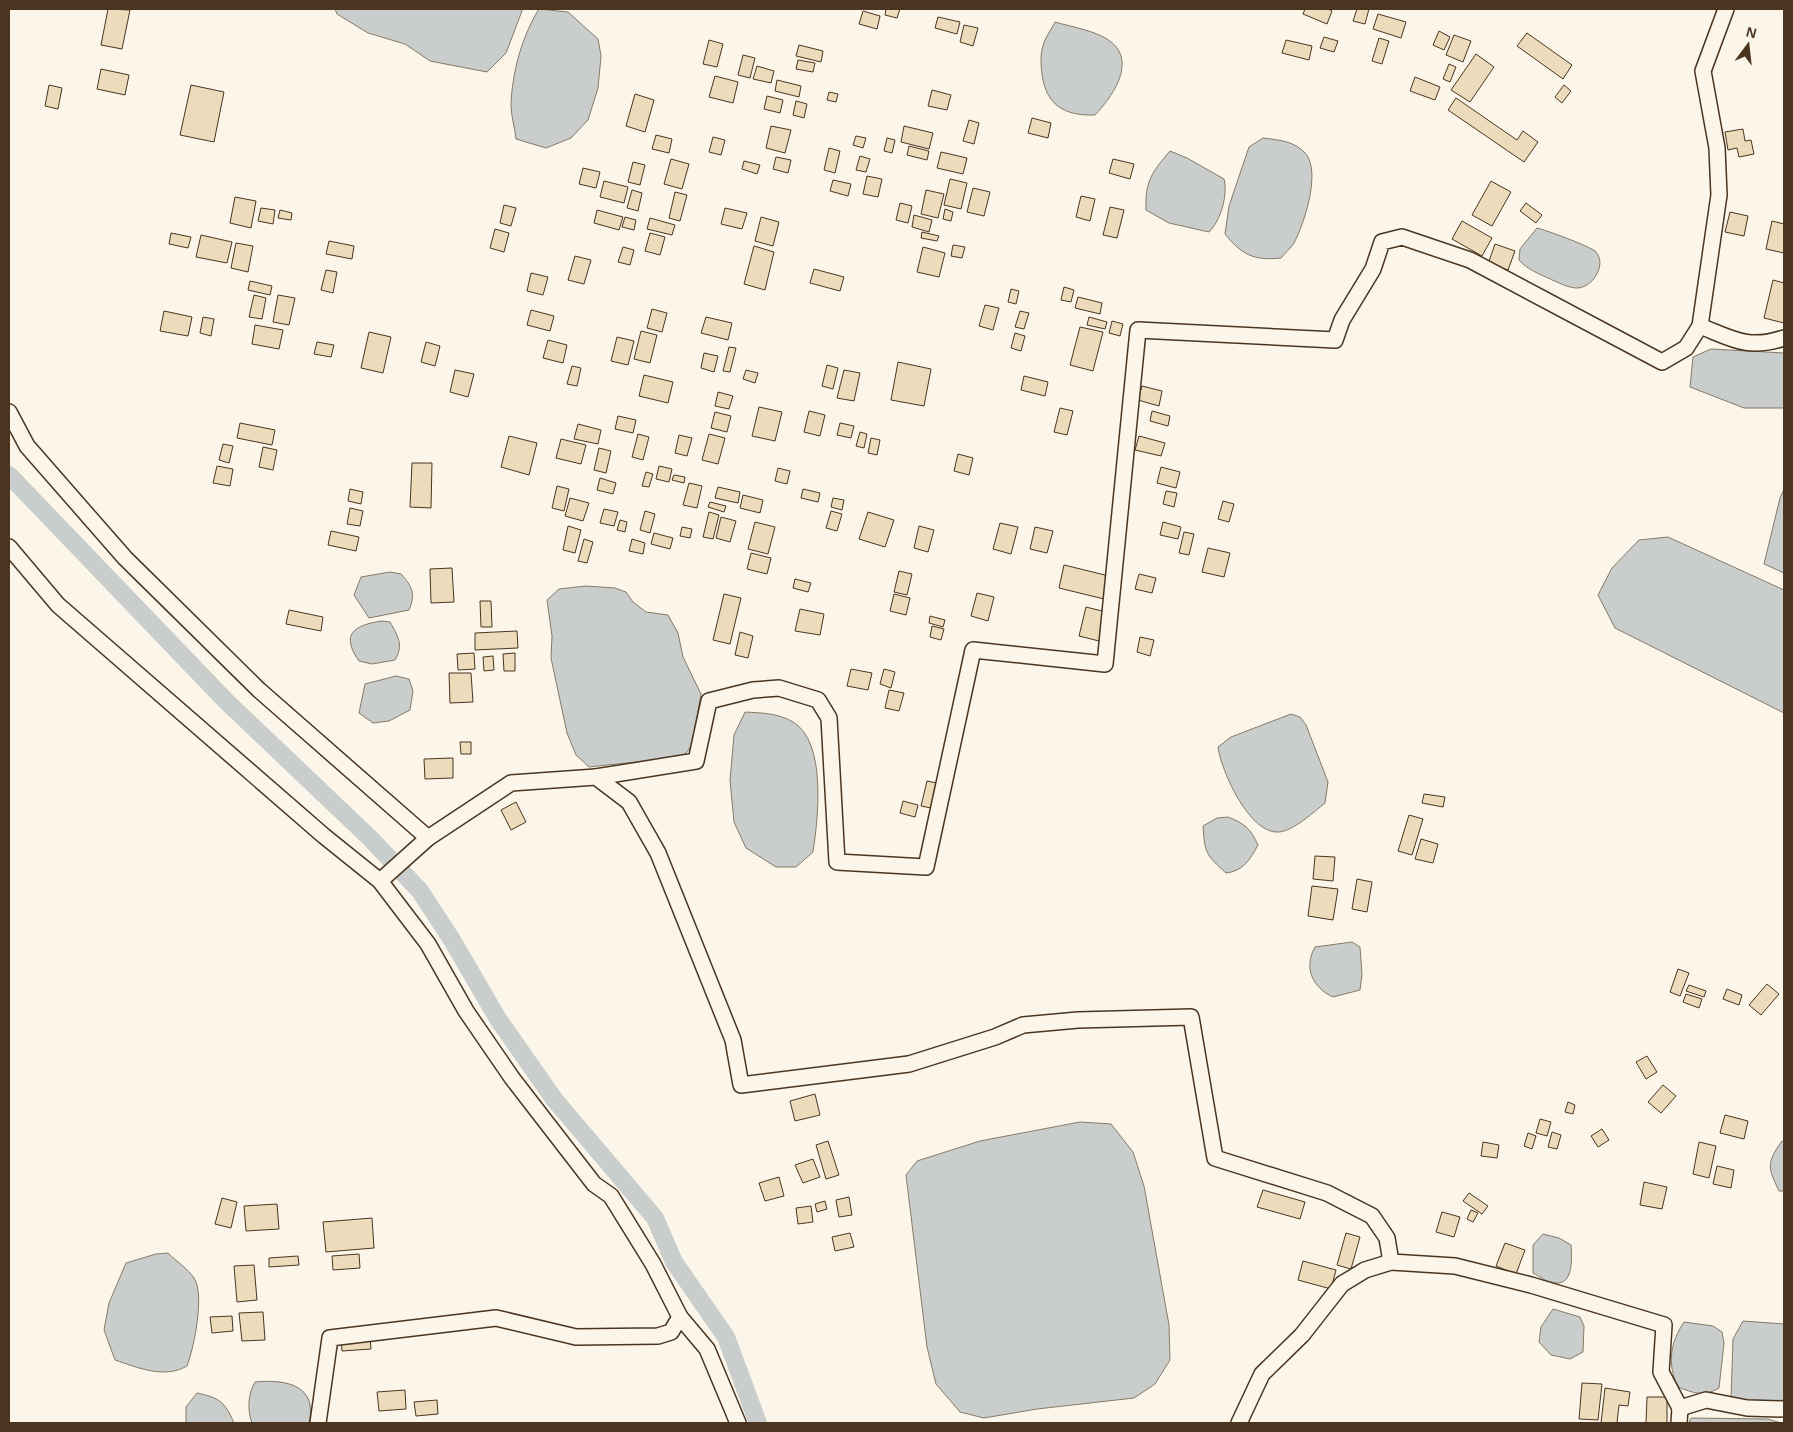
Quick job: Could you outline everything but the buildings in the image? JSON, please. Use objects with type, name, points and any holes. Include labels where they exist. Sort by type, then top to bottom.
[{"type":"street","points":[[380,881],[428,838],[511,783],[596,777],[696,760],[709,701],[754,690],[779,688],[818,700],[829,718],[837,862],[926,867],[973,650],[1105,664],[1138,330],[1335,340],[1342,320],[1374,269],[1382,242],[1402,238],[1470,260],[1647,356],[1662,362],[1686,348],[1700,326],[1719,195],[1717,148],[1703,70],[1726,9]]},
{"type":"street","points":[[1700,326],[1745,344],[1784,338]]},
{"type":"street","points":[[9,412],[27,446],[125,558],[260,690],[428,838]]},
{"type":"street","points":[[9,547],[58,604],[324,836],[380,881],[428,944],[466,1011],[512,1078],[594,1184],[611,1196],[653,1264],[680,1317],[707,1349],[738,1423]]},
{"type":"street","points":[[596,777],[629,802],[658,854],[734,1040],[741,1085],[909,1064],[995,1037],[1023,1025],[1078,1020],[1190,1017],[1215,1158],[1327,1192],[1372,1216],[1387,1238],[1391,1262]]},
{"type":"street","points":[[1239,1423],[1262,1374],[1302,1335],[1342,1284],[1365,1270],[1391,1262],[1455,1266],[1540,1287],[1664,1325],[1661,1372],[1680,1408],[1679,1423]]},
{"type":"street","points":[[318,1423],[330,1338],[496,1318],[576,1337],[658,1336],[671,1332],[680,1317]]},
{"type":"street","points":[[1680,1408],[1706,1400],[1746,1408],[1784,1409]]},
{"type":"shaded area","points":[[335,9],[522,9],[522,11],[506,53],[487,72],[430,61],[405,44],[368,33],[337,14]]},
{"type":"shaded area","points":[[539,9],[568,12],[598,39],[601,56],[598,88],[588,120],[571,138],[546,148],[516,139],[511,109],[513,80],[519,55]]},
{"type":"shaded area","points":[[1055,22],[1088,31],[1107,39],[1116,47],[1121,57],[1120,77],[1109,98],[1095,115],[1084,115],[1066,111],[1052,101],[1044,85],[1041,53],[1045,40]]},
{"type":"shaded area","points":[[1263,138],[1297,146],[1306,154],[1312,173],[1309,198],[1302,224],[1294,243],[1281,258],[1272,259],[1249,255],[1237,247],[1225,234],[1229,206],[1249,147]]},
{"type":"shaded area","points":[[1170,151],[1187,158],[1224,179],[1224,200],[1217,221],[1209,232],[1169,223],[1146,210],[1148,184],[1154,171]]},
{"type":"shaded area","points":[[1537,228],[1567,238],[1595,251],[1599,256],[1599,268],[1597,274],[1588,284],[1577,288],[1570,287],[1536,272],[1519,260],[1520,249]]},
{"type":"shaded area","points":[[1711,349],[1784,353],[1784,408],[1744,408],[1690,387],[1693,357]]},
{"type":"shaded area","points":[[1784,489],[1784,573],[1764,564],[1780,498]]},
{"type":"shaded area","points":[[1668,537],[1784,590],[1784,713],[1615,628],[1598,595],[1612,568],[1639,540]]},
{"type":"shaded area","points":[[390,572],[401,574],[412,590],[409,610],[369,618],[354,595],[361,577]]},
{"type":"shaded area","points":[[586,586],[615,588],[626,592],[633,602],[646,612],[668,615],[678,633],[683,657],[701,694],[692,745],[683,757],[589,767],[576,755],[567,733],[551,658],[552,636],[547,600],[559,589]]},
{"type":"shaded area","points":[[382,621],[390,622],[397,636],[399,641],[398,655],[395,660],[372,664],[359,661],[353,652],[351,644],[353,632],[364,625]]},
{"type":"shaded area","points":[[396,676],[409,679],[413,691],[410,710],[389,721],[373,723],[359,713],[365,684]]},
{"type":"shaded area","points":[[745,712],[770,714],[793,722],[804,732],[811,746],[816,763],[818,782],[815,838],[813,852],[796,867],[776,867],[746,848],[734,822],[730,780],[734,735]]},
{"type":"shaded area","points":[[1291,714],[1300,717],[1306,725],[1328,782],[1325,803],[1297,825],[1279,832],[1268,830],[1248,813],[1231,785],[1220,758],[1218,747],[1231,737]]},
{"type":"shaded area","points":[[1228,817],[1246,827],[1258,845],[1245,864],[1237,870],[1226,873],[1207,853],[1203,826],[1217,818]]},
{"type":"shaded area","points":[[1352,942],[1360,947],[1362,974],[1360,990],[1333,997],[1315,983],[1310,970],[1312,955],[1315,947]]},
{"type":"shaded area","points":[[1080,1122],[1111,1124],[1133,1152],[1144,1186],[1169,1325],[1170,1360],[1155,1384],[1134,1398],[1037,1409],[984,1418],[960,1412],[936,1384],[927,1347],[906,1175],[917,1161],[980,1141]]},
{"type":"shaded area","points":[[1782,1141],[1784,1142],[1784,1191],[1779,1191],[1770,1166],[1773,1155]]},
{"type":"shaded area","points":[[1543,1234],[1559,1238],[1571,1245],[1570,1271],[1568,1277],[1559,1283],[1544,1280],[1533,1273],[1533,1245]]},
{"type":"shaded area","points":[[168,1253],[194,1278],[199,1296],[193,1347],[187,1366],[169,1372],[160,1372],[142,1369],[115,1360],[104,1330],[109,1303],[126,1263],[156,1254]]},
{"type":"shaded area","points":[[1553,1309],[1580,1317],[1584,1326],[1583,1352],[1570,1359],[1551,1355],[1539,1342],[1541,1327]]},
{"type":"shaded area","points":[[1743,1321],[1784,1324],[1784,1405],[1731,1399],[1733,1339]]},
{"type":"shaded area","points":[[1684,1322],[1713,1326],[1722,1332],[1724,1343],[1719,1388],[1714,1391],[1698,1393],[1678,1387],[1671,1362],[1673,1346]]},
{"type":"shaded area","points":[[255,1382],[278,1382],[297,1387],[309,1400],[311,1410],[309,1423],[252,1423],[249,1413],[249,1402]]},
{"type":"shaded area","points":[[197,1393],[221,1402],[228,1410],[234,1423],[186,1423],[186,1407]]},
{"type":"shaded area","points":[[1691,1418],[1768,1419],[1781,1423],[1689,1423]]},
{"type":"waterway","points":[[9,475],[226,701],[371,839],[420,891],[452,940],[498,1019],[554,1099],[655,1218],[674,1262],[726,1337],[758,1423]]}]
